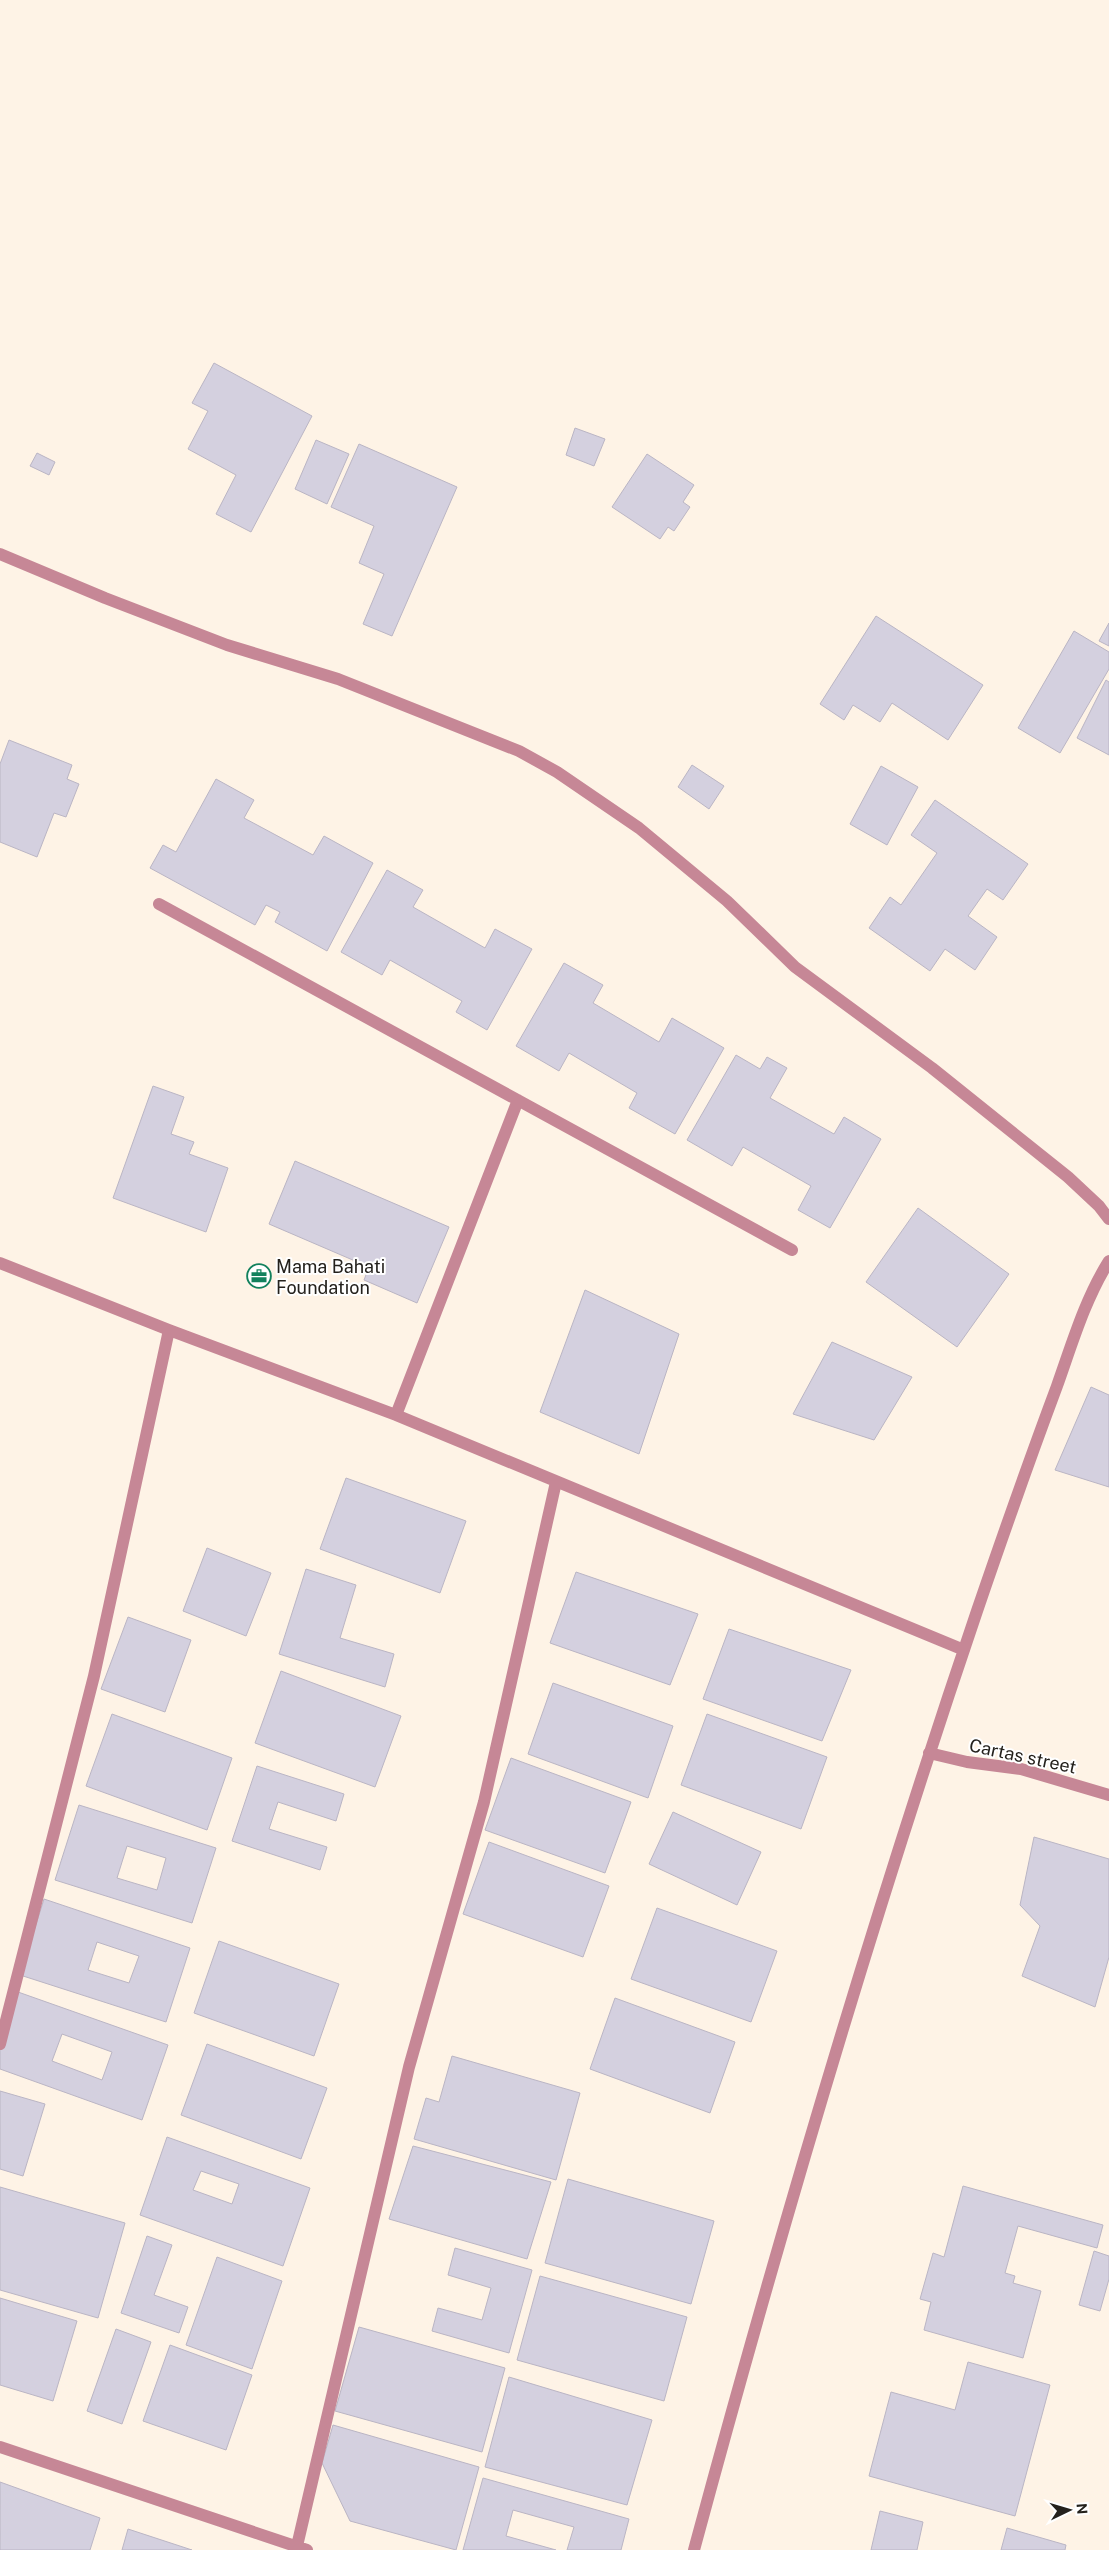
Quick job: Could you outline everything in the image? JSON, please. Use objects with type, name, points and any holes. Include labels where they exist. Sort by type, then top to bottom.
[{"type":"street","points":[[0,554],[105,598],[226,645],[338,678],[519,751],[557,772],[639,828],[727,901],[795,967],[940,1074],[1068,1177],[1109,1218]]},
{"type":"street","points":[[159,904],[792,1250]]},
{"type":"street","points":[[396,1415],[518,1100]]},
{"type":"street","points":[[694,2550],[726,2433],[854,1993],[929,1753],[1011,1510],[1083,1315],[1100,1275],[1109,1261]]},
{"type":"street","points":[[0,1263],[169,1330],[396,1415],[964,1650]]},
{"type":"street","points":[[0,2044],[94,1676],[169,1330]]},
{"type":"street","points":[[0,2447],[302,2548],[409,2068],[484,1802],[556,1482]]},
{"type":"street","name":"Cartas street","points":[[929,1753],[967,1762],[1021,1769],[1109,1795]]},
{"type":"building","points":[[214,363],[312,416],[251,532],[216,514],[236,475],[188,449],[208,411],[192,403]]},
{"type":"building","points":[[575,428],[605,439],[594,466],[566,455]]},
{"type":"building","points":[[316,440],[349,454],[327,504],[295,489]]},
{"type":"building","points":[[359,444],[457,487],[392,636],[363,624],[384,574],[359,563],[374,526],[331,507]]},
{"type":"building","points":[[37,453],[55,462],[49,475],[30,466]]},
{"type":"building","points":[[647,454],[694,485],[683,502],[690,507],[674,531],[668,527],[660,539],[612,507]]},
{"type":"building","points":[[876,616],[983,685],[948,740],[892,703],[880,722],[853,705],[844,720],[820,704]]},
{"type":"building","points":[[1109,623],[1109,646],[1099,641]]},
{"type":"building","points":[[1074,631],[1109,652],[1109,669],[1060,753],[1018,728]]},
{"type":"building","points":[[1106,680],[1109,682],[1109,755],[1077,738]]},
{"type":"building","points":[[9,740],[72,765],[67,779],[79,784],[66,817],[54,813],[37,857],[0,842],[0,764]]},
{"type":"building","points":[[692,765],[724,786],[709,809],[678,787]]},
{"type":"building","points":[[881,766],[918,787],[887,845],[850,824]]},
{"type":"building","points":[[216,779],[254,800],[244,818],[313,855],[324,836],[373,863],[327,951],[275,922],[280,912],[266,905],[255,925],[150,868],[163,845],[176,852]]},
{"type":"building","points":[[935,800],[1028,864],[1003,900],[987,889],[968,916],[997,937],[975,970],[945,949],[930,971],[869,928],[890,897],[901,905],[937,853],[911,835]]},
{"type":"building","points":[[387,870],[423,890],[413,907],[485,948],[495,929],[532,949],[487,1030],[456,1012],[462,1001],[390,960],[382,975],[341,952]]},
{"type":"building","points":[[564,963],[603,985],[593,1003],[659,1042],[672,1018],[724,1048],[675,1134],[629,1108],[637,1093],[569,1053],[559,1071],[516,1046]]},
{"type":"building","points":[[736,1055],[760,1069],[767,1057],[787,1068],[770,1098],[834,1134],[844,1117],[881,1139],[830,1228],[798,1210],[811,1186],[743,1147],[732,1166],[687,1140]]},
{"type":"building","points":[[153,1086],[184,1097],[171,1134],[194,1142],[189,1154],[228,1168],[206,1232],[113,1198]]},
{"type":"building","points":[[295,1161],[449,1227],[417,1303],[364,1280],[369,1267],[269,1224]]},
{"type":"building","points":[[918,1208],[1009,1274],[957,1347],[866,1282]]},
{"type":"building","points":[[585,1290],[679,1334],[639,1454],[540,1412]]},
{"type":"building","points":[[832,1342],[912,1377],[874,1440],[793,1414]]},
{"type":"building","points":[[1091,1387],[1109,1395],[1109,1487],[1055,1470]]},
{"type":"building","points":[[346,1478],[466,1521],[440,1593],[320,1549]]},
{"type":"building","points":[[207,1548],[271,1573],[246,1636],[183,1611]]},
{"type":"building","points":[[306,1569],[356,1585],[340,1638],[394,1654],[385,1687],[279,1654]]},
{"type":"building","points":[[576,1572],[698,1614],[670,1685],[550,1643]]},
{"type":"building","points":[[128,1617],[191,1640],[165,1712],[101,1689]]},
{"type":"building","points":[[729,1629],[851,1670],[822,1741],[703,1699]]},
{"type":"building","points":[[281,1671],[401,1716],[375,1787],[255,1743]]},
{"type":"building","points":[[553,1683],[673,1726],[648,1798],[528,1754]]},
{"type":"building","points":[[112,1714],[232,1758],[207,1830],[86,1786]]},
{"type":"building","points":[[707,1714],[827,1757],[801,1829],[681,1785]]},
{"type":"building","points":[[511,1758],[631,1802],[605,1873],[485,1830]]},
{"type":"building","points":[[257,1766],[344,1794],[336,1821],[278,1802],[269,1829],[327,1847],[320,1870],[232,1841]]},
{"type":"building","points":[[79,1805],[216,1848],[192,1923],[55,1880]],"holes":[[[127,1846],[166,1858],[157,1890],[117,1878]]]},
{"type":"building","points":[[673,1812],[761,1852],[737,1905],[649,1864]]},
{"type":"building","points":[[1034,1837],[1109,1859],[1109,1957],[1095,2007],[1022,1976],[1040,1926],[1020,1905]]},
{"type":"building","points":[[489,1842],[609,1886],[583,1957],[463,1914]]},
{"type":"building","points":[[44,1899],[190,1948],[166,2022],[20,1975]],"holes":[[[97,1942],[139,1956],[129,1983],[88,1970]]]},
{"type":"building","points":[[657,1908],[777,1951],[751,2022],[631,1979]]},
{"type":"building","points":[[219,1941],[339,1984],[314,2056],[194,2013]]},
{"type":"building","points":[[18,1992],[168,2045],[142,2120],[0,2069],[0,2043]],"holes":[[[62,2034],[112,2052],[102,2080],[52,2061]]]},
{"type":"building","points":[[615,1998],[735,2042],[710,2113],[590,2069]]},
{"type":"building","points":[[207,2044],[327,2088],[301,2159],[181,2115]]},
{"type":"building","points":[[452,2056],[580,2093],[556,2180],[414,2139],[426,2098],[439,2102]]},
{"type":"building","points":[[0,2091],[45,2104],[23,2176],[0,2169]]},
{"type":"building","points":[[167,2137],[310,2188],[283,2266],[140,2215]],"holes":[[[201,2171],[239,2184],[232,2204],[193,2190]]]},
{"type":"building","points":[[413,2146],[551,2182],[527,2259],[389,2219]]},
{"type":"building","points":[[568,2179],[714,2221],[691,2304],[545,2263]]},
{"type":"building","points":[[963,2186],[1103,2225],[1097,2248],[1018,2226],[1005,2273],[1015,2276],[1013,2283],[1041,2291],[1023,2358],[924,2330],[931,2302],[920,2299],[933,2253],[944,2257]]},
{"type":"building","points":[[0,2187],[125,2223],[98,2318],[0,2290]]},
{"type":"building","points":[[147,2236],[172,2245],[154,2295],[188,2307],[179,2333],[121,2313]]},
{"type":"building","points":[[455,2248],[532,2270],[509,2353],[432,2331],[438,2308],[482,2320],[491,2288],[448,2275]]},
{"type":"building","points":[[1094,2251],[1109,2256],[1109,2279],[1100,2311],[1079,2305]]},
{"type":"building","points":[[217,2257],[282,2281],[252,2369],[186,2345]]},
{"type":"building","points":[[540,2276],[687,2317],[664,2401],[517,2360]]},
{"type":"building","points":[[0,2298],[77,2321],[53,2401],[0,2385]]},
{"type":"building","points":[[359,2327],[505,2368],[482,2452],[335,2411]]},
{"type":"building","points":[[116,2329],[151,2342],[122,2424],[87,2411]]},
{"type":"building","points":[[170,2345],[252,2375],[226,2450],[143,2421]]},
{"type":"building","points":[[968,2362],[1050,2385],[1015,2516],[869,2476],[891,2392],[955,2410]]},
{"type":"building","points":[[509,2377],[652,2420],[627,2505],[485,2467]]},
{"type":"building","points":[[333,2425],[479,2467],[456,2550],[350,2521],[322,2463]]},
{"type":"building","points":[[483,2478],[629,2519],[621,2550],[567,2550],[574,2527],[513,2510],[506,2536],[556,2550],[463,2550]]},
{"type":"building","points":[[0,2482],[100,2518],[90,2550],[0,2550]]},
{"type":"building","points":[[880,2511],[923,2522],[917,2550],[871,2550]]},
{"type":"building","points":[[1007,2528],[1066,2545],[1065,2550],[1001,2550]]},
{"type":"building","points":[[128,2529],[192,2550],[122,2550]]},
{"type":"place","name":"Mama Bahati Foundation","points":[[259,1276]]}]
